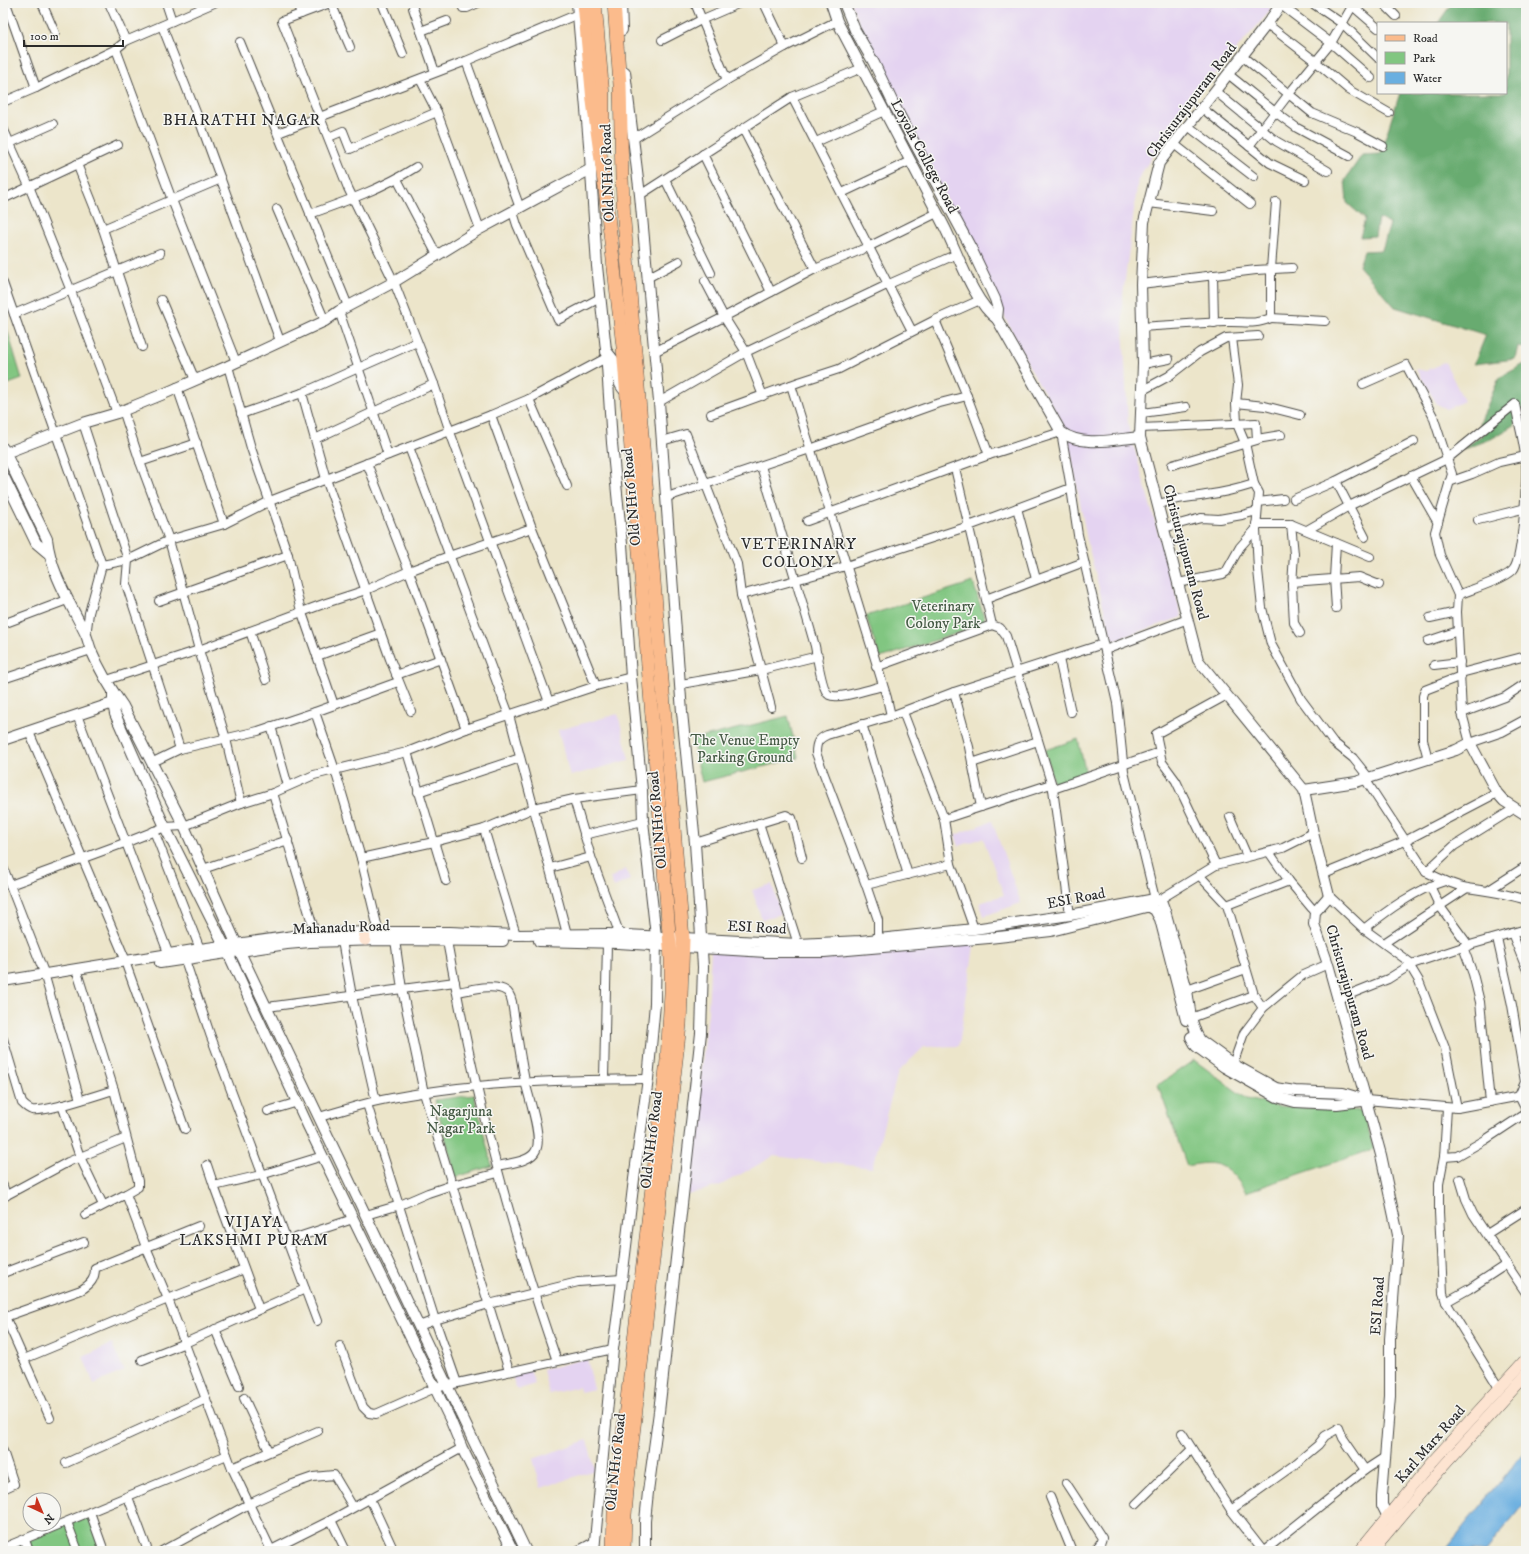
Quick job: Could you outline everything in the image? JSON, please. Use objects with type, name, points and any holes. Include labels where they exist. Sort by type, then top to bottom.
[{"type":"main road","points":[[594,3],[603,96],[605,189]]},
{"type":"main road","points":[[603,3],[611,98],[622,179]]},
{"type":"main road","name":"Old NH16 Road","points":[[614,3],[620,85],[624,221],[644,446],[680,1025],[629,1472],[625,1515],[624,1551]]},
{"type":"main road","name":"Old NH16 Road","points":[[581,8],[605,189],[623,347],[676,943],[667,1060],[618,1476],[614,1513],[613,1551]]},
{"type":"main road","name":"Karl Marx Road","points":[[1359,1551],[1388,1517],[1436,1466],[1526,1359]]},
{"type":"main road","name":"Karl Marx Road","points":[[1497,1395],[1526,1375]]},
{"type":"main road","name":"Karl Marx Road","points":[[1372,1551],[1436,1466]]},
{"type":"street","points":[[6,3],[36,88]]},
{"type":"street","points":[[42,3],[55,33]]},
{"type":"street","points":[[109,3],[126,41]]},
{"type":"street","points":[[166,3],[172,21]]},
{"type":"street","points":[[3,102],[36,88],[116,49],[126,41],[214,3]]},
{"type":"street","points":[[297,3],[301,14]]},
{"type":"street","points":[[350,47],[331,3],[282,22],[354,199],[394,282],[434,384],[450,432],[492,542],[549,702]]},
{"type":"street","points":[[382,3],[403,54]]},
{"type":"street","points":[[461,3],[463,8],[467,8],[478,3]]},
{"type":"street","points":[[577,3],[581,8],[590,169],[600,298],[622,544],[631,676],[642,790],[643,821],[656,941],[655,1004],[648,1079],[612,1349],[594,1546],[577,1551]]},
{"type":"street","points":[[621,3],[623,54],[640,195],[667,497],[682,712],[695,843],[703,982],[700,1033],[659,1412],[645,1521],[645,1551]]},
{"type":"street","points":[[695,3],[703,19],[727,80]]},
{"type":"street","points":[[662,40],[703,19],[740,3]]},
{"type":"street","points":[[764,3],[785,47]]},
{"type":"street","name":"Loyola College Road","points":[[831,3],[837,21],[937,213],[980,300],[990,314],[997,319],[1061,432]]},
{"type":"street","name":"Loyola College Road","points":[[844,3],[855,30],[874,63],[893,102],[971,248],[995,299],[998,309],[997,319]]},
{"type":"street","points":[[1312,3],[1343,24],[1377,57]]},
{"type":"street","points":[[1383,3],[1396,16]]},
{"type":"street","points":[[1281,4],[1331,43],[1371,78]]},
{"type":"street","name":"Christurajupuram Road","points":[[1281,4],[1159,164],[1144,222],[1141,284],[1143,364],[1140,432],[1198,660],[1304,790],[1329,896],[1315,912],[1314,924],[1328,964],[1366,1100]]},
{"type":"street","points":[[1249,146],[1315,61],[1331,43],[1343,24],[1351,4],[1377,27]]},
{"type":"street","points":[[413,8],[435,72]]},
{"type":"street","points":[[278,133],[466,61],[581,8]]},
{"type":"street","points":[[421,31],[447,21]]},
{"type":"street","points":[[633,139],[727,80],[785,47],[837,21]]},
{"type":"street","points":[[1267,24],[1315,61],[1349,90],[1389,113]]},
{"type":"street","points":[[162,26],[221,179],[280,341]]},
{"type":"street","points":[[240,42],[310,214],[343,308],[358,368],[388,455]]},
{"type":"street","points":[[116,49],[232,364],[241,414],[251,448],[288,554],[303,612],[334,705]]},
{"type":"street","points":[[1242,56],[1304,108],[1320,118],[1357,132],[1383,146]]},
{"type":"street","points":[[466,61],[516,210],[517,225],[558,320],[600,298]]},
{"type":"street","points":[[640,195],[792,97],[862,68]]},
{"type":"street","points":[[1228,74],[1297,128],[1349,156]]},
{"type":"street","points":[[420,79],[437,112],[480,229]]},
{"type":"street","points":[[1215,91],[1276,141],[1328,171]]},
{"type":"street","points":[[792,97],[912,331]]},
{"type":"street","points":[[1202,108],[1270,163],[1305,180]]},
{"type":"street","points":[[816,142],[884,111]]},
{"type":"street","points":[[329,137],[343,131],[350,149],[437,112]]},
{"type":"street","points":[[10,142],[53,124]]},
{"type":"street","points":[[1188,126],[1254,177]]},
{"type":"street","points":[[3,128],[29,186],[120,411],[169,540],[199,650],[226,739],[241,804]]},
{"type":"street","points":[[743,129],[815,269]]},
{"type":"street","points":[[3,199],[118,144]]},
{"type":"street","points":[[1174,144],[1250,204]]},
{"type":"street","points":[[703,154],[771,292]]},
{"type":"street","points":[[842,193],[910,161]]},
{"type":"street","points":[[77,164],[103,229],[142,347]]},
{"type":"street","points":[[310,214],[354,199],[397,179],[416,167]]},
{"type":"street","points":[[526,1551],[452,1384],[419,1326],[238,948],[184,826],[124,706],[113,692],[67,600],[49,554],[47,539],[4,451],[56,434],[83,422],[120,411],[232,364],[325,321],[343,308],[394,282],[480,229],[590,169]]},
{"type":"street","points":[[103,229],[221,179]]},
{"type":"street","points":[[397,179],[437,255]]},
{"type":"street","points":[[665,179],[711,273]]},
{"type":"street","points":[[1271,318],[1271,269],[1276,202]]},
{"type":"street","points":[[1149,203],[1213,211]]},
{"type":"street","points":[[277,209],[325,321]]},
{"type":"street","points":[[654,352],[815,269],[868,247],[937,213]]},
{"type":"street","points":[[14,314],[160,253]]},
{"type":"street","points":[[659,402],[746,352],[889,284],[957,254]]},
{"type":"street","points":[[648,278],[679,262]]},
{"type":"street","points":[[1141,284],[1213,275],[1292,268]]},
{"type":"street","points":[[1213,275],[1214,323]]},
{"type":"street","points":[[705,281],[724,317],[746,352],[763,396]]},
{"type":"street","points":[[3,283],[102,565],[89,613],[86,636]]},
{"type":"street","points":[[161,300],[195,380]]},
{"type":"street","points":[[711,414],[839,369],[912,331],[980,300]]},
{"type":"street","points":[[1142,327],[1229,322],[1248,324],[1261,322],[1271,318],[1325,321]]},
{"type":"street","points":[[935,320],[967,396],[989,455]]},
{"type":"street","points":[[1142,390],[1168,376],[1200,352],[1226,338],[1258,336]]},
{"type":"street","points":[[1232,338],[1238,385],[1236,403],[1237,424],[1245,443],[1254,484],[1259,493],[1256,526],[1262,608],[1271,644],[1301,699],[1333,742],[1353,758],[1426,872],[1445,881],[1467,888],[1489,890],[1526,900]]},
{"type":"street","points":[[241,414],[302,393],[417,342]]},
{"type":"street","points":[[606,354],[614,361],[618,381],[621,388],[627,394]]},
{"type":"street","points":[[102,565],[128,560],[169,540],[224,524],[270,501],[491,415],[529,399],[606,354]]},
{"type":"street","points":[[1143,364],[1169,359]]},
{"type":"street","points":[[1362,384],[1406,365],[1433,416],[1452,474],[1435,532],[1439,549],[1458,595],[1457,612],[1462,713],[1470,743],[1497,793],[1504,801],[1526,815]]},
{"type":"street","points":[[315,439],[434,384]]},
{"type":"street","points":[[790,385],[891,716]]},
{"type":"street","points":[[177,387],[224,524]]},
{"type":"street","points":[[302,393],[326,479],[397,678],[411,711]]},
{"type":"street","points":[[667,497],[810,450],[936,404],[967,396]]},
{"type":"street","points":[[529,399],[567,486]]},
{"type":"street","points":[[1236,403],[1265,406],[1300,415]]},
{"type":"street","points":[[1307,530],[1349,506],[1447,459],[1515,404],[1526,456],[1525,508],[1518,562],[1513,570],[1503,576],[1458,595]]},
{"type":"street","points":[[1142,413],[1186,407]]},
{"type":"street","points":[[491,415],[532,528],[596,686]]},
{"type":"street","points":[[83,422],[128,560],[126,584],[180,750]]},
{"type":"street","points":[[1061,432],[1068,437],[1087,441],[1140,432],[1256,423],[1257,439]]},
{"type":"street","points":[[807,521],[989,455],[1061,432]]},
{"type":"street","points":[[1061,432],[1072,488],[1078,535],[1117,703],[1124,772],[1155,902],[1155,910],[1160,919],[1189,1032],[1196,1046],[1224,1067],[1277,1097],[1296,1102],[1337,1104],[1366,1100]]},
{"type":"street","points":[[662,441],[686,434],[736,564],[741,595],[771,708]]},
{"type":"street","points":[[1172,465],[1257,439],[1281,435]]},
{"type":"street","points":[[1294,499],[1336,481],[1414,441]]},
{"type":"street","points":[[140,462],[196,443]]},
{"type":"street","points":[[409,447],[509,715],[567,934]]},
{"type":"street","points":[[1449,482],[1472,474],[1498,462],[1526,456]]},
{"type":"street","points":[[367,463],[409,571],[466,729]]},
{"type":"street","points":[[761,466],[797,580],[818,656],[825,690],[829,695],[837,696],[883,686]]},
{"type":"street","points":[[955,468],[992,626]]},
{"type":"street","points":[[3,475],[36,543],[49,554]]},
{"type":"street","points":[[1411,476],[1438,523]]},
{"type":"street","points":[[1336,481],[1365,537]]},
{"type":"street","points":[[1158,505],[1170,500],[1238,490],[1254,484]]},
{"type":"street","points":[[741,595],[846,566],[969,526],[1072,488]]},
{"type":"street","points":[[1258,502],[1282,499]]},
{"type":"street","points":[[1017,508],[1036,579]]},
{"type":"street","points":[[1478,520],[1525,508]]},
{"type":"street","points":[[1164,528],[1201,518],[1219,519],[1257,511]]},
{"type":"street","points":[[1291,524],[1294,554],[1292,582],[1294,623],[1300,634]]},
{"type":"street","points":[[1178,583],[1223,574],[1226,572],[1240,547],[1256,526],[1291,524],[1370,557]]},
{"type":"street","points":[[107,680],[199,650],[366,590],[409,571],[449,556],[532,528]]},
{"type":"street","points":[[1336,542],[1334,578],[1336,608]]},
{"type":"street","points":[[159,601],[288,554]]},
{"type":"street","points":[[986,599],[1084,562]]},
{"type":"street","points":[[1292,582],[1359,577],[1379,585]]},
{"type":"street","points":[[3,624],[67,600]]},
{"type":"street","points":[[1430,618],[1457,612]]},
{"type":"street","points":[[878,944],[878,920],[816,753],[816,745],[820,739],[827,735],[904,712],[954,692],[1058,659],[1104,647],[1188,619]]},
{"type":"street","points":[[876,667],[992,626],[1000,628],[1006,636],[1052,787],[1070,915]]},
{"type":"street","points":[[250,631],[266,680]]},
{"type":"street","points":[[1428,641],[1458,631]]},
{"type":"street","points":[[317,656],[381,633]]},
{"type":"street","points":[[3,679],[91,650]]},
{"type":"street","points":[[681,684],[761,670],[818,656]]},
{"type":"street","points":[[1428,759],[1423,740],[1423,696],[1425,690],[1461,674],[1526,656]]},
{"type":"street","points":[[152,762],[180,750],[226,739],[315,712],[441,659]]},
{"type":"street","points":[[1058,659],[1071,712]]},
{"type":"street","points":[[1434,665],[1460,662]]},
{"type":"street","points":[[10,885],[165,827],[184,826],[273,793],[314,775],[406,752],[466,729],[631,676]]},
{"type":"street","points":[[1462,713],[1505,696],[1526,683]]},
{"type":"street","points":[[113,692],[115,714],[165,827],[226,949],[323,1156],[435,1388],[462,1448],[513,1551]]},
{"type":"street","points":[[954,692],[981,807]]},
{"type":"street","points":[[1216,865],[1176,781],[1162,762],[1156,734],[1227,695]]},
{"type":"street","points":[[3,740],[113,703]]},
{"type":"street","points":[[315,712],[335,770],[361,858],[380,936]]},
{"type":"street","points":[[904,712],[944,819],[951,864],[974,930]]},
{"type":"street","points":[[77,715],[127,842],[169,955]]},
{"type":"street","points":[[1304,790],[1367,779],[1456,750],[1470,743],[1502,732],[1526,719]]},
{"type":"street","points":[[862,724],[908,874]]},
{"type":"street","points":[[272,726],[288,786]]},
{"type":"street","points":[[29,732],[83,857],[126,964],[185,1129]]},
{"type":"street","points":[[972,764],[1038,741]]},
{"type":"street","points":[[406,752],[446,880]]},
{"type":"street","points":[[944,819],[1052,787],[1160,752]]},
{"type":"street","points":[[418,792],[520,758]]},
{"type":"street","points":[[361,858],[484,829],[534,808],[574,799],[642,790]]},
{"type":"street","points":[[273,793],[315,933]]},
{"type":"street","points":[[1324,874],[1405,841],[1497,793]]},
{"type":"street","points":[[574,799],[590,857],[620,935]]},
{"type":"street","points":[[1426,872],[1454,846],[1515,808]]},
{"type":"street","points":[[695,843],[759,822],[786,815],[789,816],[794,824],[802,858]]},
{"type":"street","points":[[1230,818],[1247,856]]},
{"type":"street","points":[[584,835],[643,821]]},
{"type":"street","points":[[759,822],[798,944]]},
{"type":"street","points":[[484,829],[516,935]]},
{"type":"street","points":[[154,831],[200,949]]},
{"type":"street","points":[[1155,902],[1216,865],[1283,848],[1313,833]]},
{"type":"street","points":[[203,869],[288,840]]},
{"type":"street","points":[[1269,852],[1289,881],[1315,912]]},
{"type":"street","points":[[550,868],[590,857]]},
{"type":"street","points":[[866,885],[951,864]]},
{"type":"street","points":[[1489,890],[1526,866]]},
{"type":"street","points":[[3,867],[45,977],[80,1100]]},
{"type":"street","points":[[1199,874],[1227,905],[1254,995],[1263,1008]]},
{"type":"street","points":[[1227,905],[1289,881]]},
{"type":"street","points":[[1364,929],[1385,913],[1430,886],[1445,881]]},
{"type":"street","points":[[1430,886],[1440,905],[1466,946],[1480,1002],[1490,1102]]},
{"type":"street","points":[[1384,942],[1467,888]]},
{"type":"street","points":[[1329,896],[1364,929],[1384,942],[1411,965],[1419,981],[1445,1048],[1457,1108]]},
{"type":"street","points":[[1155,902],[1162,903],[1166,914],[1187,990],[1191,1018],[1200,1040],[1233,1064],[1276,1088],[1283,1090],[1343,1093],[1366,1100],[1447,1108],[1457,1108],[1522,1096]]},
{"type":"street","name":"ESI Road","points":[[676,943],[878,944],[989,938],[1051,931],[1138,908],[1155,902]]},
{"type":"street","name":"ESI Road","points":[[702,944],[797,952],[824,952],[1155,902]]},
{"type":"street","points":[[1338,999],[1388,979],[1411,965],[1466,946],[1526,929]]},
{"type":"street","name":"Mahanadu Road","points":[[238,948],[315,933],[365,936],[450,932],[516,935],[620,935],[676,943]]},
{"type":"street","points":[[1512,933],[1526,968]]},
{"type":"street","name":"Mahanadu Road","points":[[3,981],[78,975],[200,949],[226,949],[342,941],[365,936]]},
{"type":"street","name":"Mahanadu Road","points":[[380,936],[395,940],[447,941],[607,943],[656,941]]},
{"type":"street","points":[[1497,938],[1512,1005],[1525,1082],[1522,1096],[1526,1110]]},
{"type":"street","points":[[395,940],[402,989],[424,1093],[509,1371]]},
{"type":"street","points":[[342,941],[352,996],[376,1101]]},
{"type":"street","points":[[447,941],[477,1087],[498,1170],[533,1293],[557,1361]]},
{"type":"street","points":[[604,1079],[607,943]]},
{"type":"street","name":"Mahanadu Road","points":[[3,986],[45,977],[126,964],[185,960],[226,949]]},
{"type":"street","points":[[185,960],[261,1175],[317,1321]]},
{"type":"street","points":[[1233,1064],[1244,1033],[1263,1008],[1303,975],[1328,964]]},
{"type":"street","points":[[1187,990],[1246,969]]},
{"type":"street","points":[[78,975],[114,1090],[138,1181],[138,1187],[85,1215]]},
{"type":"street","points":[[267,1007],[455,982]]},
{"type":"street","points":[[366,1215],[400,1205],[530,1158],[536,1150],[538,1145],[537,1131],[525,1083],[512,1002],[509,993],[505,990],[490,987],[457,992]]},
{"type":"street","points":[[1191,1018],[1254,995]]},
{"type":"street","points":[[3,1039],[22,1103],[32,1110],[62,1105],[114,1090]]},
{"type":"street","points":[[319,1117],[376,1101],[424,1093],[525,1083],[604,1079],[648,1079]]},
{"type":"street","name":"ESI Road","points":[[1366,1100],[1381,1155],[1398,1235],[1390,1339],[1390,1396],[1382,1505],[1388,1517]]},
{"type":"street","points":[[268,1111],[298,1102]]},
{"type":"street","points":[[367,1104],[435,1320],[452,1384]]},
{"type":"street","points":[[62,1105],[80,1157],[103,1205]]},
{"type":"street","points":[[1447,1108],[1444,1157],[1440,1174],[1438,1212],[1443,1292],[1446,1302],[1497,1395]]},
{"type":"street","points":[[1444,1157],[1457,1156],[1486,1140],[1526,1113]]},
{"type":"street","points":[[3,1186],[5,1196],[80,1157],[126,1138]]},
{"type":"street","points":[[214,1186],[261,1175],[323,1156]]},
{"type":"street","points":[[207,1165],[259,1309]]},
{"type":"street","points":[[1460,1179],[1466,1199],[1473,1214],[1526,1293]]},
{"type":"street","points":[[126,1194],[146,1248],[168,1299],[232,1468],[270,1551],[331,1520],[462,1448]]},
{"type":"street","points":[[1487,1234],[1526,1209]]},
{"type":"street","points":[[286,1242],[353,1219]]},
{"type":"street","points":[[50,1418],[4,1315],[81,1290],[92,1283],[95,1277],[96,1268],[199,1226]]},
{"type":"street","points":[[3,1273],[84,1242]]},
{"type":"street","points":[[1446,1302],[1507,1264]]},
{"type":"street","points":[[24,1359],[244,1269]]},
{"type":"street","points":[[419,1326],[489,1304],[578,1282],[622,1280]]},
{"type":"street","points":[[142,1360],[185,1343],[305,1289]]},
{"type":"street","points":[[215,1329],[239,1386]]},
{"type":"street","points":[[340,1346],[363,1407],[369,1413],[376,1414],[435,1388],[612,1349]]},
{"type":"street","points":[[244,1398],[269,1451]]},
{"type":"street","points":[[66,1463],[206,1399]]},
{"type":"street","points":[[1231,1510],[1294,1465],[1318,1445],[1325,1436],[1339,1428],[1343,1438],[1364,1470]]},
{"type":"street","points":[[232,1468],[318,1430]]},
{"type":"street","points":[[1182,1433],[1231,1510],[1263,1551],[1364,1470],[1385,1457]]},
{"type":"street","points":[[1136,1504],[1192,1449]]},
{"type":"street","points":[[3,1451],[14,1484],[3,1489]]},
{"type":"street","points":[[3,1548],[128,1497],[227,1454]]},
{"type":"street","points":[[162,1551],[249,1504],[290,1485],[313,1477],[334,1475],[353,1507]]},
{"type":"street","points":[[1066,1483],[1102,1538],[1100,1544],[1094,1551]]},
{"type":"street","points":[[128,1497],[148,1551]]},
{"type":"street","points":[[1050,1497],[1072,1551]]},
{"type":"street","points":[[370,1499],[394,1551]]},
{"type":"street","points":[[90,1512],[104,1551]]},
{"type":"street","points":[[331,1520],[346,1551]]},
{"type":"street","points":[[66,1522],[78,1551]]},
{"type":"street","points":[[25,1540],[29,1551]]},
{"type":"shaded area","points":[[851,3],[1266,3],[1271,10],[1176,118],[1138,179],[1122,303],[1128,426],[1182,617],[1112,641],[1087,540],[1071,454],[1063,424],[1031,370],[859,23]]},
{"type":"shaded area","points":[[1445,362],[1464,401],[1447,409],[1437,404],[1416,369],[1426,371]]},
{"type":"shaded area","points":[[618,714],[629,760],[570,776],[558,730]]},
{"type":"shaded area","points":[[992,821],[1021,903],[984,916],[980,903],[1004,895],[983,838],[959,846],[955,835]]},
{"type":"shaded area","points":[[626,869],[630,880],[614,887],[610,878]]},
{"type":"shaded area","points":[[772,884],[781,914],[762,920],[752,890]]},
{"type":"shaded area","points":[[976,933],[959,1046],[924,1047],[898,1072],[872,1168],[774,1156],[721,1185],[687,1195],[708,1013],[711,951]]},
{"type":"shaded area","points":[[112,1344],[124,1371],[94,1384],[83,1357]]},
{"type":"shaded area","points":[[587,1358],[594,1389],[580,1392],[579,1387],[549,1394],[543,1370]]},
{"type":"shaded area","points":[[529,1367],[535,1384],[517,1390],[511,1373]]},
{"type":"shaded area","points":[[587,1440],[595,1470],[541,1488],[533,1459]]},
{"type":"green space","points":[[1452,3],[1526,3],[1526,349],[1518,346],[1515,359],[1474,364],[1486,335],[1395,307],[1359,266],[1364,251],[1382,250],[1390,224],[1378,218],[1375,236],[1360,237],[1365,219],[1347,203],[1345,180],[1362,155],[1380,154],[1400,94],[1507,94],[1507,22],[1439,22]]},
{"type":"green space","points":[[3,316],[22,379],[3,386]]},
{"type":"green space","points":[[1526,363],[1526,404],[1513,426],[1491,439],[1462,450],[1486,432],[1480,423],[1499,378]]},
{"type":"green space","name":"Veterinary Colony Park","points":[[973,582],[986,624],[880,658],[866,616]]},
{"type":"green space","name":"The Venue Empty Parking Ground","points":[[788,716],[798,758],[702,782],[692,740]]},
{"type":"green space","points":[[1078,739],[1086,774],[1053,783],[1045,750]]},
{"type":"green space","points":[[1194,1060],[1247,1099],[1278,1106],[1363,1111],[1374,1149],[1246,1192],[1234,1176],[1222,1166],[1207,1163],[1187,1166],[1158,1085]]},
{"type":"green space","name":"Nagarjuna Nagar Park","points":[[474,1095],[492,1166],[456,1177],[435,1100]]},
{"type":"green space","points":[[94,1513],[106,1551],[3,1551],[48,1532],[62,1532],[62,1526]]},
{"type":"water","points":[[1526,1449],[1526,1501],[1486,1551],[1445,1551]]},
{"type":"district","name":"BHARATHI NAGAR","points":[[242,119]]},
{"type":"district","name":"VETERINARY COLONY","points":[[799,552]]},
{"type":"district","name":"VIJAYA LAKSHMI PURAM","points":[[254,1230]]}]
